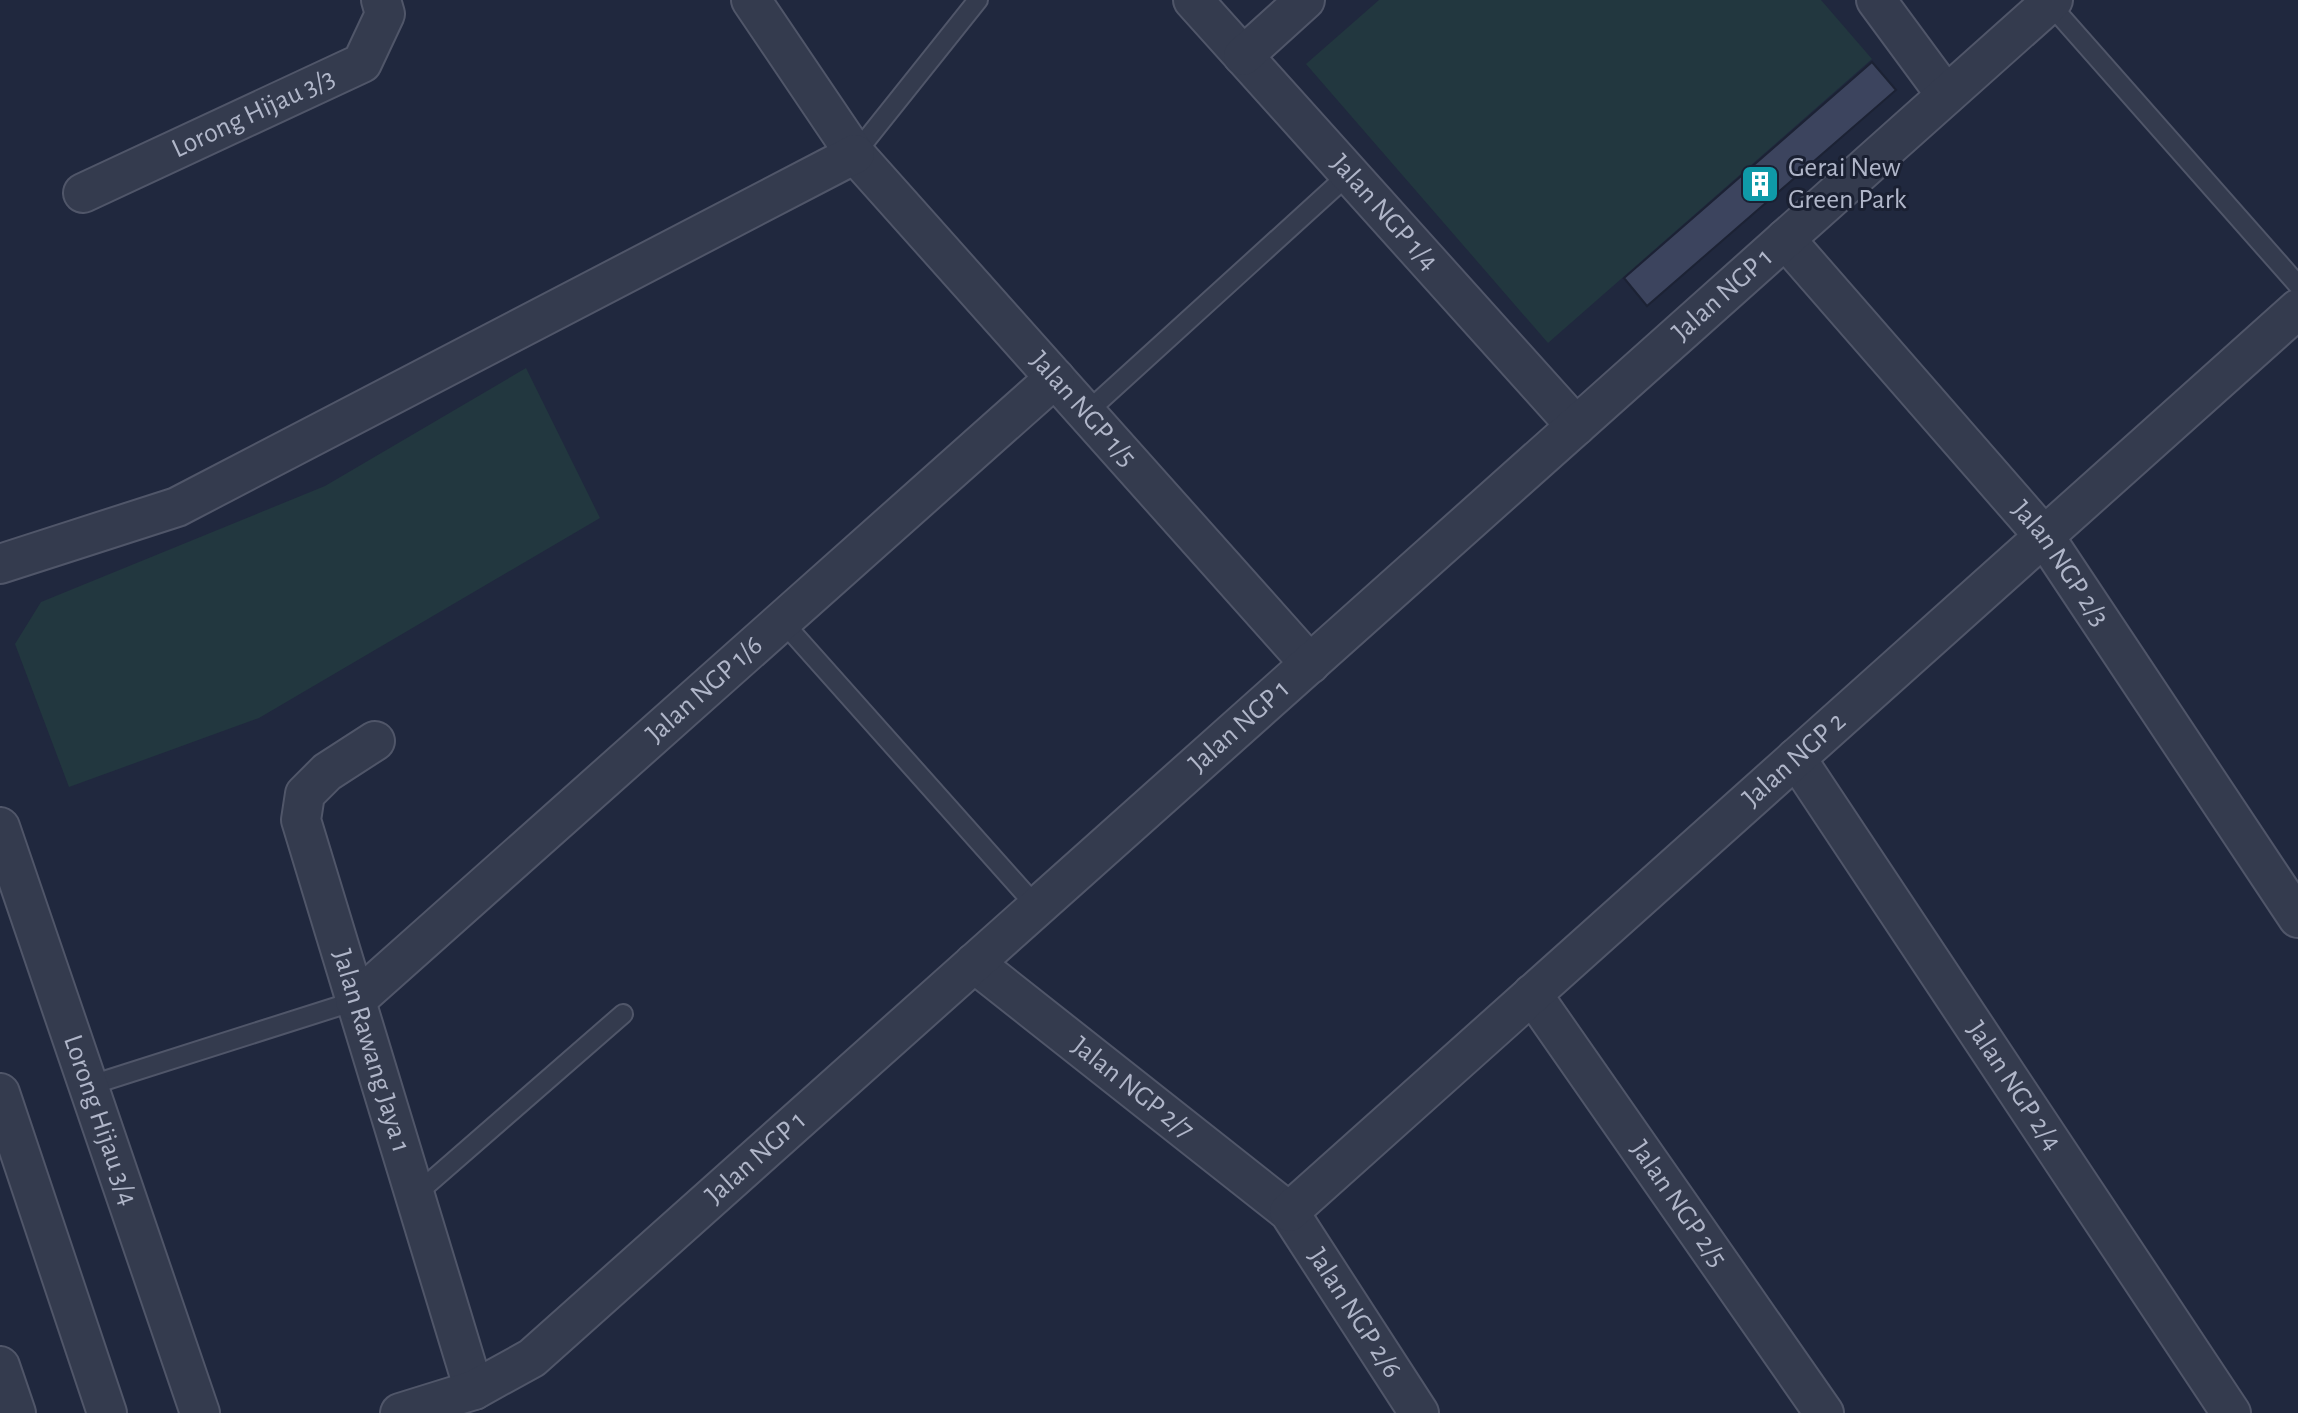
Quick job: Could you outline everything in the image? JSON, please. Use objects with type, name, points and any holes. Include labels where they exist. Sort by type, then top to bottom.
[{"type":"street","name":"Lorong Hijau 3/3","points":[[83,193],[362,63],[385,14],[381,0]]},
{"type":"street","name":"Jalan NGP 1/5","points":[[751,0],[855,154],[1310,664]]},
{"type":"street","name":"Jalan NGP 1/4","points":[[1194,0],[1576,426]]},
{"type":"street","points":[[1243,56],[1305,0]]},
{"type":"street","points":[[1876,0],[1946,95]]},
{"type":"street","name":"Jalan NGP 1","points":[[400,1413],[474,1390],[532,1358],[2051,2]]},
{"type":"street","points":[[0,564],[177,507],[855,154]]},
{"type":"street","name":"Jalan NGP 2/3","points":[[1785,239],[2044,536],[2298,918]]},
{"type":"street","name":"Jalan NGP 2","points":[[1289,1212],[2297,307]]},
{"type":"street","name":"Jalan NGP 1/6","points":[[355,1001],[1055,378]]},
{"type":"street","name":"Jalan Rawang Jaya 1","points":[[375,741],[327,772],[305,794],[301,820],[474,1390]]},
{"type":"street","name":"Jalan NGP 2/4","points":[[1796,758],[2231,1413]]},
{"type":"street","name":"Lorong Hijau 3/4","points":[[0,827],[200,1413]]},
{"type":"street","name":"Jalan NGP 2/7","points":[[974,963],[1289,1212]]},
{"type":"street","name":"Jalan NGP 2/5","points":[[1532,994],[1824,1413]]},
{"type":"street","points":[[0,1093],[107,1413]]},
{"type":"street","name":"Jalan NGP 2/6","points":[[1289,1212],[1419,1413]]},
{"type":"street","points":[[0,1366],[16,1413]]},
{"type":"lane","points":[[855,154],[978,0]]},
{"type":"lane","points":[[2051,2],[2297,307]]},
{"type":"lane","points":[[1086,413],[1349,174]]},
{"type":"lane","points":[[782,621],[1037,907]]},
{"type":"lane","points":[[88,1086],[355,1001]]},
{"type":"lane","points":[[414,1196],[623,1014]]},
{"type":"shaded area","points":[[1379,0],[1821,0],[1872,59],[1548,343],[1306,64]]},
{"type":"shaded area","points":[[526,368],[600,518],[259,718],[69,787],[15,644],[41,602],[325,486]]},
{"type":"building","name":"Gerai New Green Park","points":[[1872,62],[1896,90],[1647,306],[1624,278]]},
{"type":"place","name":"Gerai New Green Park","points":[[1760,184]]}]
